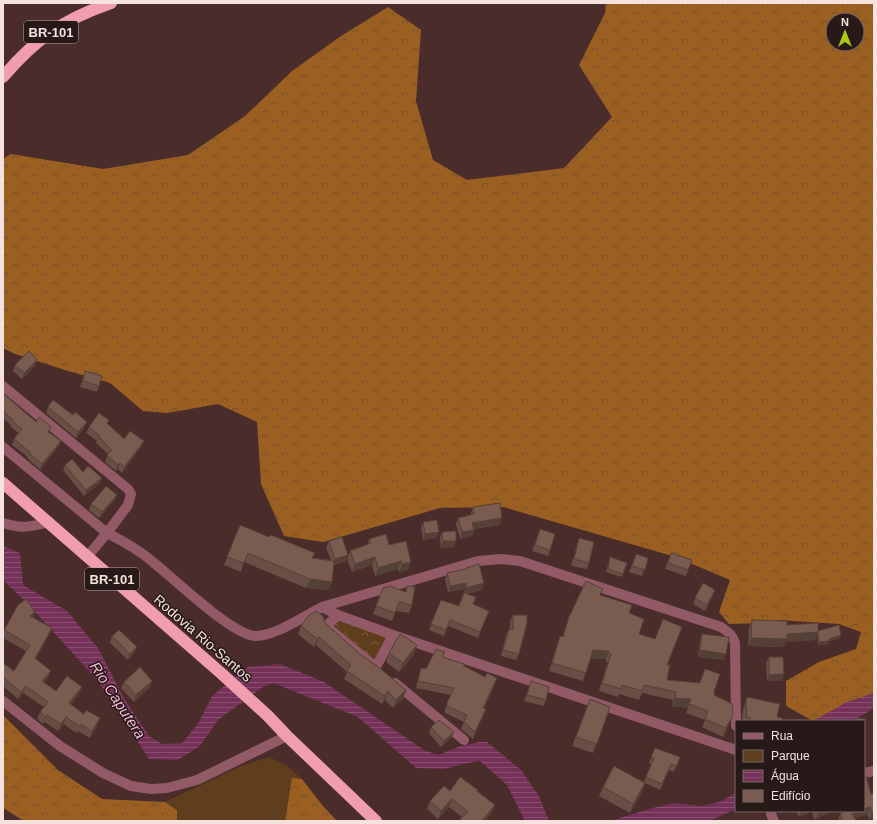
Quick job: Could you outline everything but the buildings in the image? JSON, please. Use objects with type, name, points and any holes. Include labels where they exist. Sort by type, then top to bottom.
[{"type":"highway","name":"BR-101","points":[[3,77],[34,45],[61,24],[86,11],[110,3]]},
{"type":"highway","name":"Rodovia Rio-Santos","points":[[3,483],[222,674],[268,716],[376,821]]},
{"type":"street","points":[[3,386],[128,489],[131,494],[128,505],[87,556]]},
{"type":"street","points":[[3,447],[107,533],[129,544],[152,561],[217,616],[239,631],[254,636],[265,636],[322,607],[478,561],[501,559],[520,561],[721,627],[729,632],[733,636],[735,643],[736,720]]},
{"type":"street","points":[[3,523],[18,528],[30,527],[49,522]]},
{"type":"street","points":[[322,607],[338,615],[393,635],[735,750]]},
{"type":"street","points":[[338,615],[326,626],[464,740]]},
{"type":"street","points":[[382,672],[393,635]]},
{"type":"street","points":[[3,701],[60,746],[103,773],[131,786],[151,790],[167,788],[197,780],[287,736]]},
{"type":"green space","points":[[606,3],[874,3],[874,693],[815,720],[811,720],[786,706],[786,681],[819,662],[856,649],[861,632],[839,624],[778,620],[765,623],[729,624],[719,612],[730,580],[676,557],[503,507],[440,508],[323,542],[284,536],[261,484],[257,422],[218,404],[167,413],[143,411],[110,383],[15,354],[3,348],[3,159],[11,154],[103,169],[188,155],[245,116],[292,71],[341,36],[388,7],[421,30],[416,101],[433,160],[467,180],[564,168],[612,117],[579,65],[605,13]]},
{"type":"green space","points":[[338,618],[390,637],[376,663],[329,626]]},
{"type":"green space","points":[[3,715],[58,770],[102,799],[165,802],[177,810],[177,821],[24,821],[3,808]]},
{"type":"green space","points":[[269,757],[286,765],[302,779],[292,779],[285,821],[177,821],[177,810],[165,802],[241,766]]},
{"type":"green space","points":[[292,778],[302,779],[322,805],[337,821],[285,821]]},
{"type":"water","name":"Rio Caputera","points":[[3,546],[20,553],[23,585],[67,611],[98,648],[125,700],[149,736],[162,744],[182,743],[198,724],[212,696],[248,667],[280,664],[324,682],[424,750],[438,755],[458,747],[479,742],[487,742],[521,770],[539,796],[549,821],[525,821],[507,785],[480,761],[444,769],[416,768],[358,717],[273,683],[263,687],[218,720],[200,746],[178,760],[149,759],[98,681],[26,602],[3,580]]},
{"type":"water","points":[[874,693],[874,708],[855,720],[815,720],[847,702]]},
{"type":"water","points":[[735,794],[735,809],[709,821],[610,821],[674,803],[702,806],[719,802]]}]
